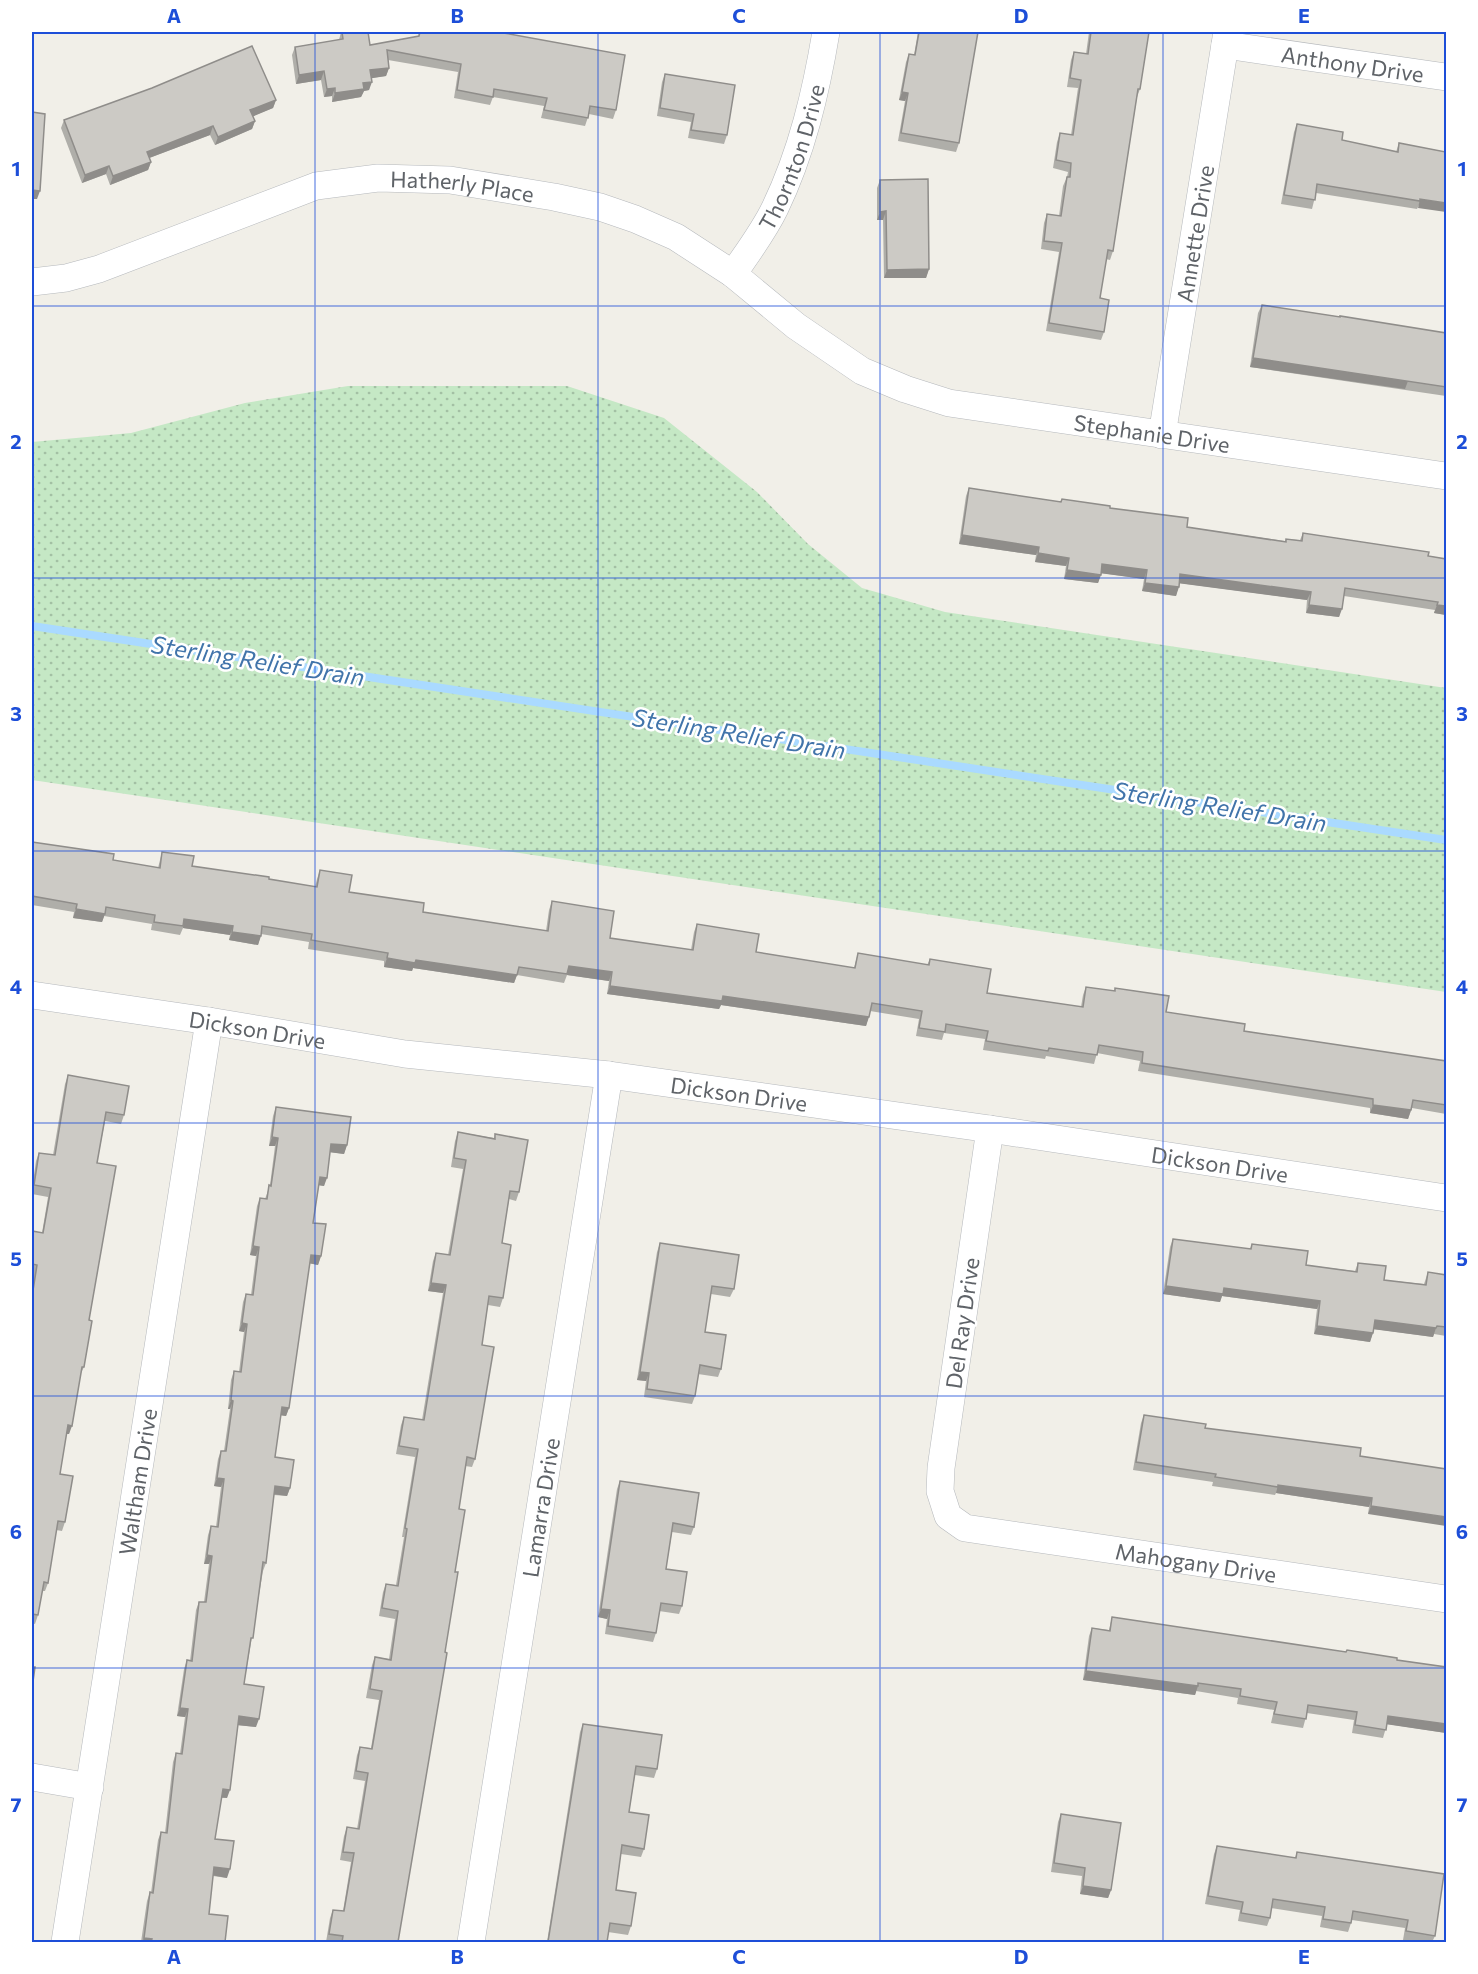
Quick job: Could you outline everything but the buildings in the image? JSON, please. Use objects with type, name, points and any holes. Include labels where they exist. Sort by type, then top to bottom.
[{"type":"street","name":"Thornton Drive","points":[[733,274],[775,208],[793,164],[809,117],[826,32]]},
{"type":"street","name":"Anthony Drive","points":[[1226,38],[1446,77]]},
{"type":"street","name":"Annette Drive","points":[[1162,435],[1226,38]]},
{"type":"street","name":"Hatherly Place","points":[[32,282],[66,278],[99,269],[316,186],[378,178],[450,180],[600,207],[676,237],[733,274],[796,326],[862,370]]},
{"type":"street","name":"Stephanie Drive","points":[[862,370],[905,389],[949,403],[1446,476]]},
{"type":"street","name":"Dickson Drive","points":[[32,995],[209,1021],[405,1054],[609,1075],[990,1129],[1446,1198]]},
{"type":"street","name":"Waltham Drive","points":[[65,1942],[209,1021]]},
{"type":"street","name":"Lamarra Drive","points":[[471,1942],[609,1075]]},
{"type":"street","name":"Del Ray Drive","points":[[948,1516],[940,1491],[941,1468],[990,1129]]},
{"type":"street","name":"Mahogany Drive","points":[[948,1516],[964,1528],[1446,1599]]},
{"type":"street","points":[[32,1777],[90,1787]]},
{"type":"green space","name":"Sterling Relief Drain","points":[[348,386],[567,386],[664,418],[757,492],[808,544],[862,588],[945,612],[1446,688],[1446,992],[32,780],[32,442],[131,433],[245,403]]},
{"type":"waterway","name":"Sterling Relief Drain","points":[[32,626],[1446,840]]}]
